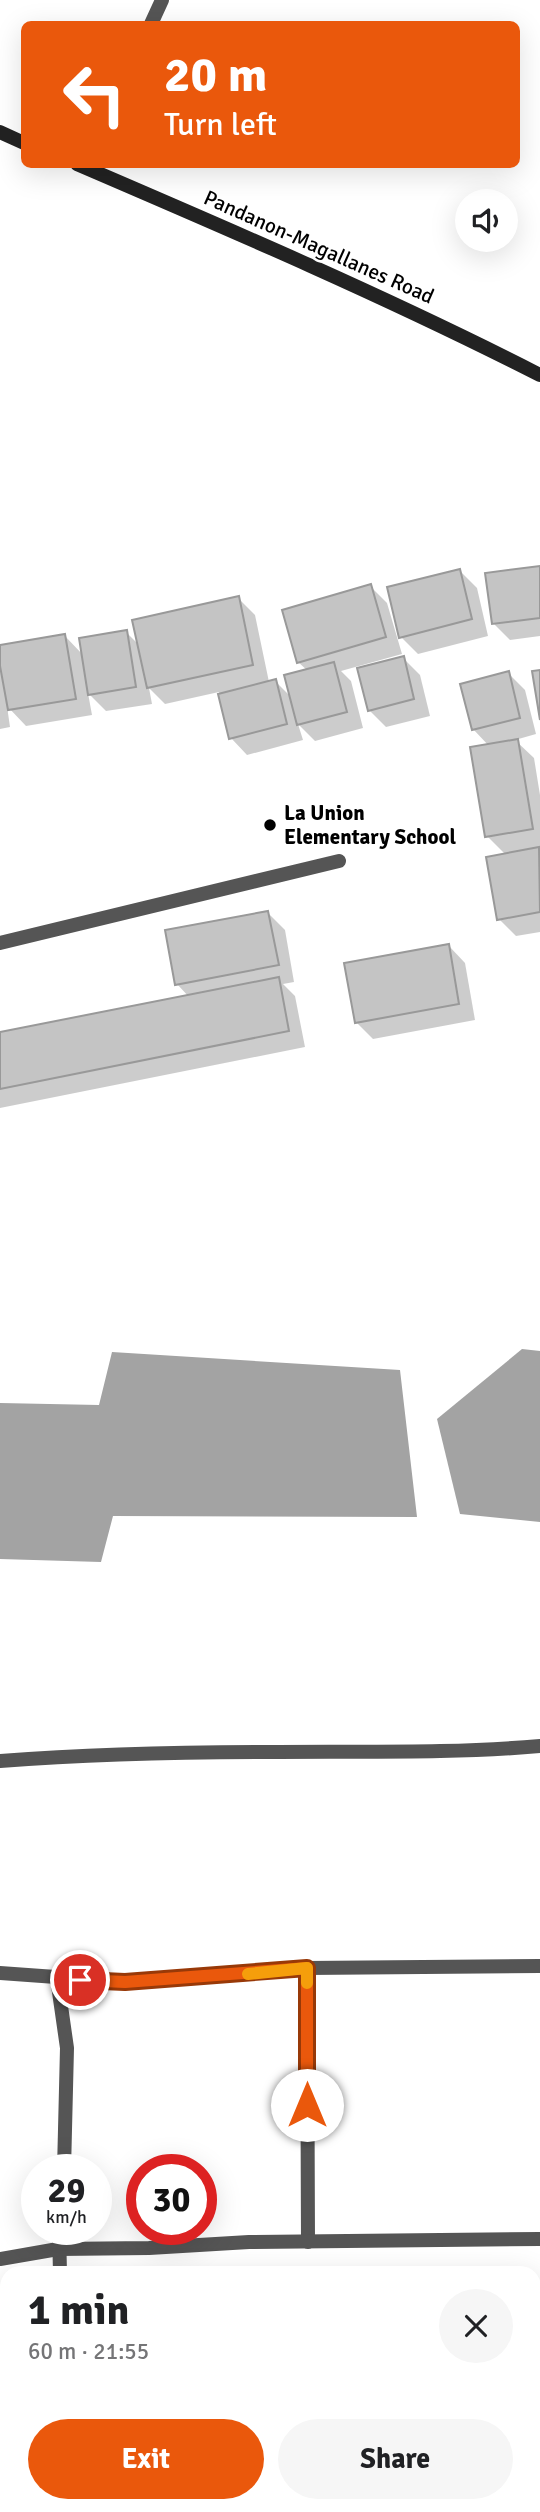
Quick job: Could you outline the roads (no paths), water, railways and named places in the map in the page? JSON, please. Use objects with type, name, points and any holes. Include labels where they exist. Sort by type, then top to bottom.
[{"type":"main road","points":[[0,132],[21,141]]},
{"type":"main road","name":"Pandanon-Magallanes Road","points":[[88,168],[214,222],[474,341],[540,375]]},
{"type":"street","points":[[152,21],[162,0]]},
{"type":"street","points":[[0,943],[339,861]]},
{"type":"street","points":[[0,1761],[61,1756],[237,1752],[468,1752],[540,1746]]},
{"type":"street","points":[[0,1973],[125,1982],[307,1968],[540,1966]]},
{"type":"street","points":[[307,1968],[308,2242]]},
{"type":"street","points":[[57,1978],[67,2048],[64,2154]]},
{"type":"street","points":[[0,2259],[58,2249],[540,2239]]},
{"type":"street","points":[[58,2245],[59,2266]]},
{"type":"place","name":"La Union Elementary School","points":[[270,825]]}]
